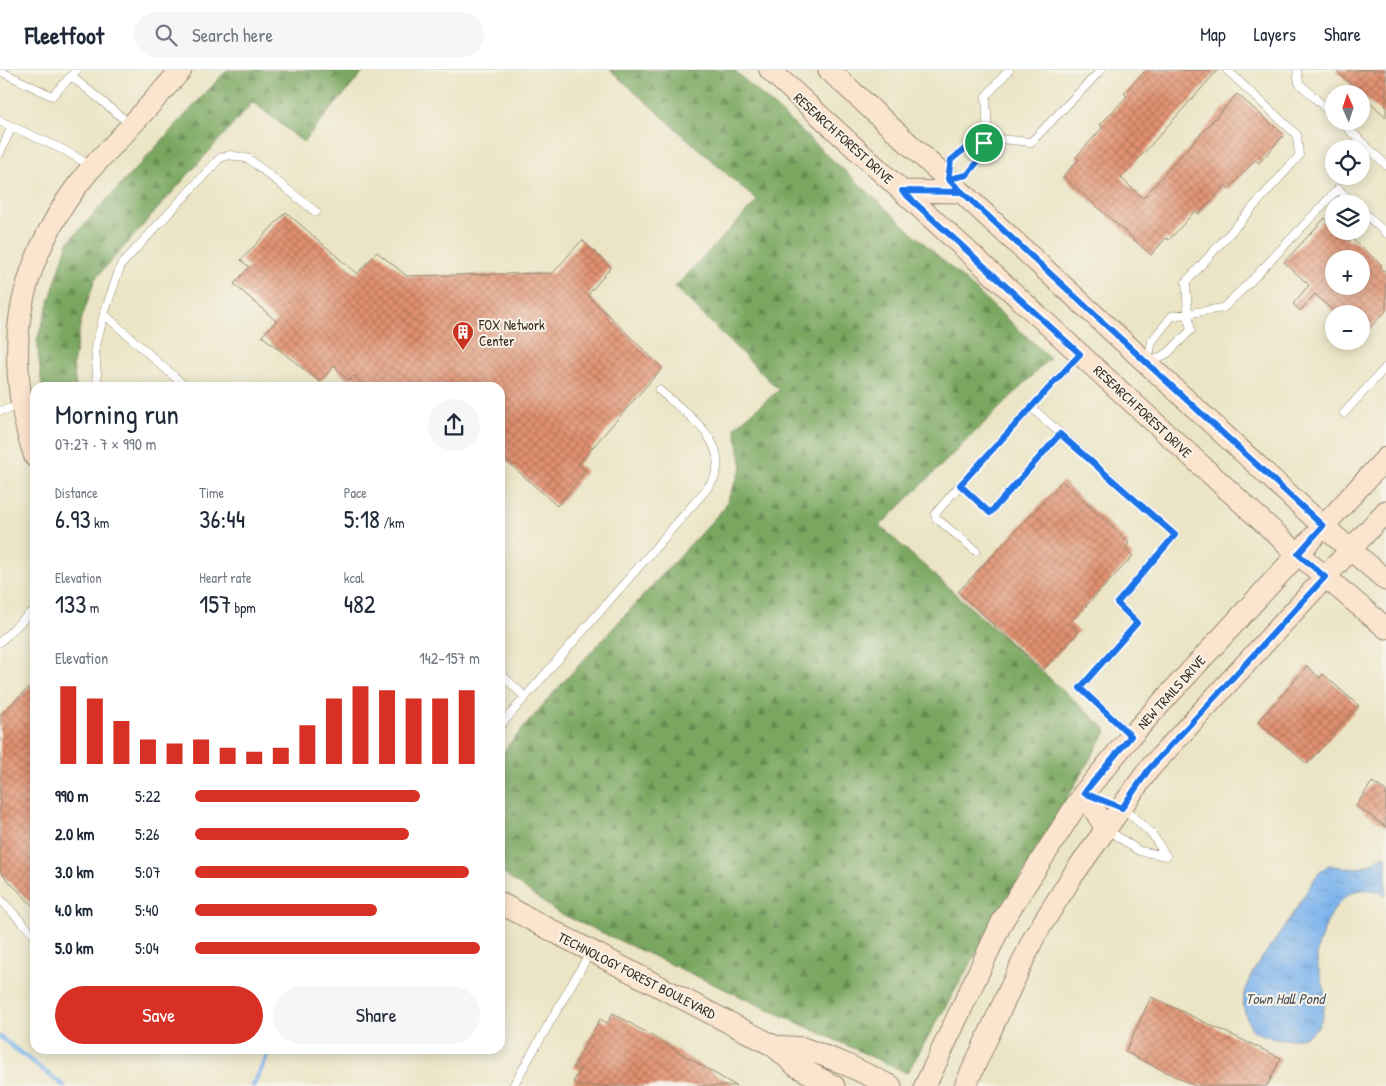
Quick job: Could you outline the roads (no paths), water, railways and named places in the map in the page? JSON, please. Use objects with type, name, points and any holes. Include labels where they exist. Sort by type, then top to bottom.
[{"type":"street","points":[[30,437],[19,385],[18,351],[20,320],[26,288],[49,231],[84,176],[181,70]]},
{"type":"street","name":"RESEARCH FOREST DRIVE","points":[[770,70],[1298,554],[1386,628]]},
{"type":"street","points":[[829,70],[1323,526],[1386,580]]},
{"type":"street","points":[[902,191],[955,185]]},
{"type":"street","name":"NEW TRAILS DRIVE","points":[[925,1086],[1003,920],[1084,793],[1131,736],[1386,458]]},
{"type":"street","points":[[965,1086],[1034,937],[1073,875],[1149,769],[1386,511]]},
{"type":"street","points":[[1084,793],[1122,808]]},
{"type":"street","points":[[1084,793],[1106,829]]},
{"type":"street","name":"TECHNOLOGY FOREST BOULEVARD","points":[[505,906],[774,1046],[796,1066],[834,1086]]},
{"type":"street","name":"TECHNOLOGY FOREST BOULEVARD","points":[[774,1046],[803,1048],[843,1063],[891,1086]]},
{"type":"lane","points":[[955,185],[967,175],[987,150],[986,96],[1009,70]]},
{"type":"lane","points":[[955,185],[951,160],[976,140],[1031,142],[1100,70]]},
{"type":"lane","points":[[1148,363],[1168,353],[1191,330],[1186,282],[1299,156],[1297,135],[1227,70]]},
{"type":"lane","points":[[1297,70],[1299,83],[1325,108]]},
{"type":"lane","points":[[0,71],[52,96],[74,73],[132,125]]},
{"type":"lane","points":[[0,121],[66,151],[93,167]]},
{"type":"lane","points":[[0,153],[12,126]]},
{"type":"lane","points":[[1349,130],[1386,165]]},
{"type":"lane","points":[[98,382],[95,349],[104,314],[121,264],[220,158],[230,155],[249,159],[316,212]]},
{"type":"lane","points":[[1332,195],[1338,189],[1344,195]]},
{"type":"lane","points":[[1148,363],[1152,341],[1172,316],[1224,308],[1325,203]]},
{"type":"lane","points":[[1370,218],[1386,233]]},
{"type":"lane","points":[[104,314],[180,382]]},
{"type":"lane","points":[[976,551],[936,518],[935,514],[1080,354]]},
{"type":"lane","points":[[1344,413],[1386,367]]},
{"type":"lane","points":[[505,720],[704,492],[715,475],[717,454],[707,432],[659,390]]},
{"type":"lane","points":[[0,411],[22,405]]},
{"type":"lane","points":[[1031,407],[1175,535],[1117,603],[1137,623],[1080,688],[1131,736]]},
{"type":"lane","points":[[960,485],[990,513],[1060,434]]},
{"type":"lane","points":[[0,642],[30,614]]},
{"type":"lane","points":[[505,678],[525,697]]},
{"type":"lane","points":[[1106,829],[1139,851],[1166,856],[1152,834],[1122,808]]},
{"type":"lane","points":[[0,899],[30,931]]},
{"type":"lane","points":[[513,1086],[591,951]]},
{"type":"water","name":"Town Hall Pond","points":[[1386,855],[1386,895],[1374,891],[1363,890],[1354,892],[1338,904],[1327,922],[1317,955],[1325,998],[1323,1016],[1315,1030],[1300,1038],[1290,1039],[1266,1036],[1253,1030],[1245,1013],[1244,1003],[1244,994],[1249,980],[1319,872],[1329,865],[1347,868],[1361,867]]},
{"type":"waterway","points":[[0,1037],[64,1086]]},
{"type":"waterway","points":[[253,1086],[268,1054]]},
{"type":"place","name":"FOX Network Center","points":[[463,351]]}]
